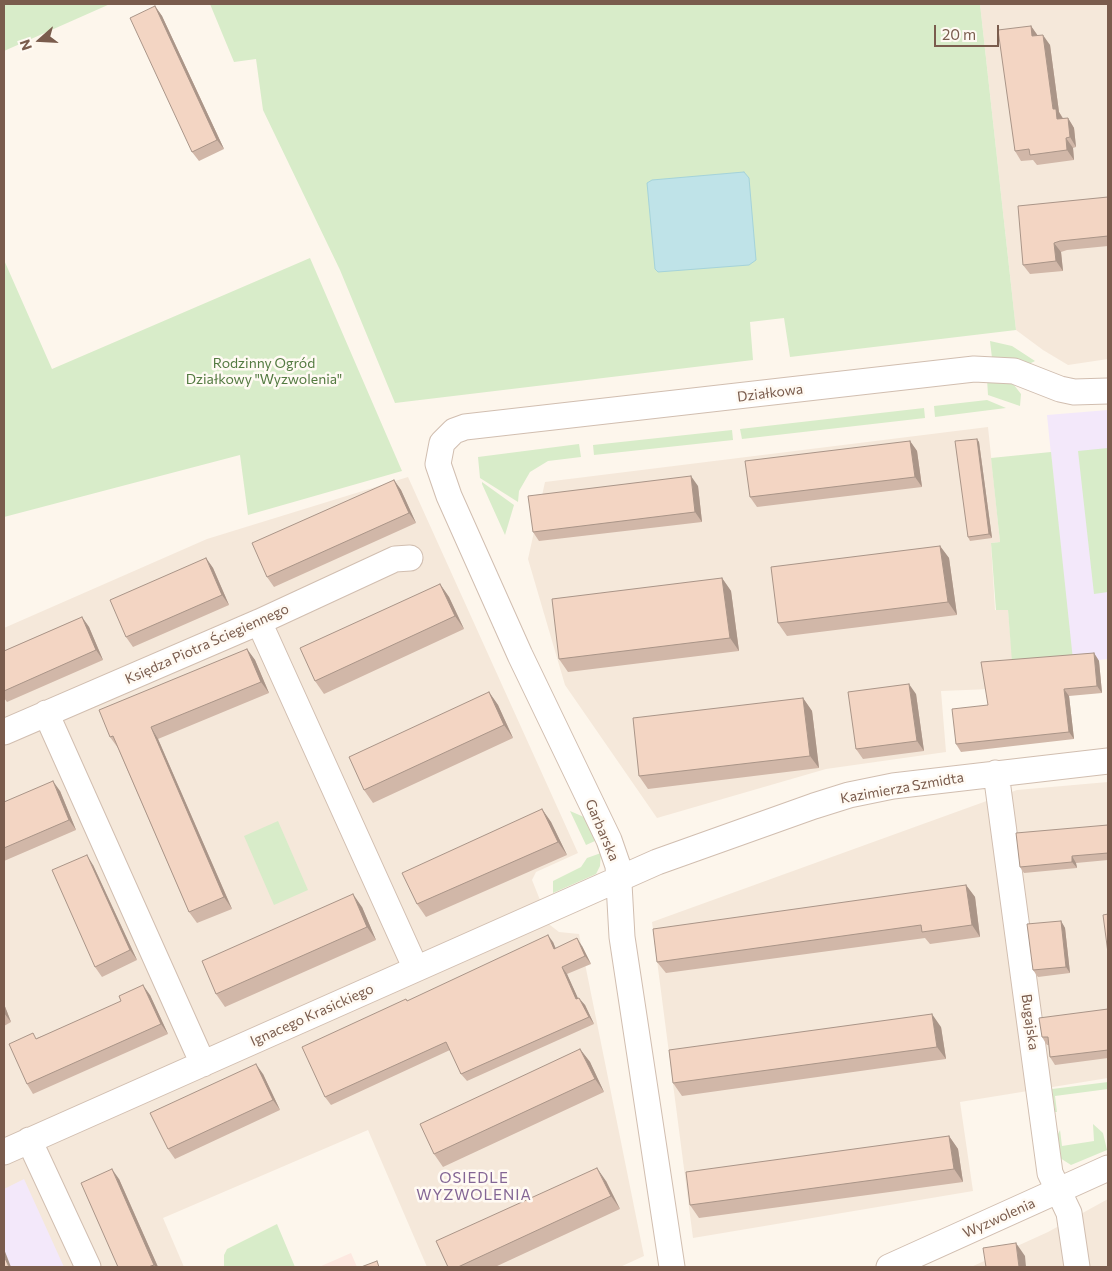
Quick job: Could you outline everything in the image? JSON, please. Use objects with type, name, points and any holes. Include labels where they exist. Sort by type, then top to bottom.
[{"type":"street","name":"Działkowa","points":[[439,451],[446,438],[454,431],[465,428],[974,369],[1014,371],[1060,389],[1074,392],[1108,390]]},
{"type":"street","name":"Garbarska","points":[[439,451],[438,464],[449,496],[520,655],[609,840],[620,878],[622,937],[672,1267]]},
{"type":"street","name":"Księdza Piotra Ściegiennego","points":[[4,732],[259,622],[395,559],[410,558]]},
{"type":"street","points":[[259,622],[416,969]]},
{"type":"street","points":[[46,713],[202,1064]]},
{"type":"street","name":"Kazimierza Szmidta","points":[[620,878],[657,862],[849,795],[893,786],[1108,762]]},
{"type":"street","name":"Bugajska","points":[[996,773],[1049,1167],[1069,1213],[1076,1267]]},
{"type":"street","name":"Ignacego Krasickiego","points":[[4,1150],[620,878]]},
{"type":"street","points":[[29,1140],[88,1267]]},
{"type":"street","name":"Wyzwolenia","points":[[889,1267],[1108,1168]]},
{"type":"shaded area","points":[[980,4],[1108,4],[1108,359],[1068,365],[1043,350],[1016,330]]},
{"type":"shaded area","points":[[1108,410],[1108,659],[1072,663],[1047,415]]},
{"type":"shaded area","points":[[988,427],[1000,542],[991,543],[995,610],[1008,610],[1015,688],[941,691],[946,752],[826,769],[657,818],[565,685],[528,559],[545,482]]},
{"type":"shaded area","points":[[408,477],[578,853],[536,872],[532,880],[550,925],[559,932],[579,934],[644,1256],[620,1267],[427,1267],[368,1130],[163,1218],[184,1267],[4,1267],[4,628],[207,539]]},
{"type":"shaded area","points":[[1108,782],[1108,1078],[960,1102],[973,1191],[693,1238],[652,922],[1017,790]]},
{"type":"shaded area","points":[[24,1179],[64,1267],[4,1267],[4,1189]]},
{"type":"shaded area","points":[[1108,1199],[1108,1267],[971,1267],[1048,1232]]},
{"type":"shaded area","points":[[351,1253],[357,1267],[319,1267]]},
{"type":"green space","points":[[4,4],[110,4],[4,51]]},
{"type":"green space","points":[[210,4],[980,4],[1016,330],[790,357],[784,318],[750,322],[753,360],[395,403],[340,270],[263,110],[256,59],[234,62]]},
{"type":"green space","name":"Rodzinny Ogród Działkowy \"Wyzwolenia\"","points":[[310,258],[402,471],[248,515],[240,455],[4,517],[4,260],[52,369]]},
{"type":"green space","points":[[990,341],[1012,346],[1035,361],[1029,364],[992,358]]},
{"type":"green space","points":[[987,379],[1005,380],[1014,385],[1021,394],[1020,406],[988,395]]},
{"type":"green space","points":[[987,400],[1006,408],[935,417],[934,406]]},
{"type":"green space","points":[[924,408],[925,418],[742,439],[740,429]]},
{"type":"green space","points":[[732,430],[733,440],[594,455],[593,445]]},
{"type":"green space","points":[[579,444],[581,457],[548,461],[530,472],[519,491],[518,502],[480,478],[478,457]]},
{"type":"green space","points":[[1108,448],[1108,592],[1094,594],[1078,451]]},
{"type":"green space","points":[[1051,452],[1073,660],[1012,662],[1008,610],[996,610],[991,543],[1000,542],[991,458]]},
{"type":"green space","points":[[482,482],[514,505],[505,535],[482,484]]},
{"type":"green space","points":[[570,811],[584,817],[595,841],[586,845]]},
{"type":"green space","points":[[278,821],[308,890],[274,905],[244,836]]},
{"type":"green space","points":[[601,853],[600,866],[596,874],[553,893],[553,881],[581,867],[587,858]]},
{"type":"green space","points":[[1108,1082],[1108,1089],[1055,1096],[1057,1112],[1055,1112],[1052,1089]]},
{"type":"green space","points":[[1093,1124],[1103,1133],[1107,1150],[1071,1165],[1060,1158],[1057,1136],[1060,1130],[1062,1146],[1094,1141]]},
{"type":"green space","points":[[277,1224],[295,1267],[224,1267],[224,1255],[227,1249]]},
{"type":"water","points":[[744,172],[749,178],[756,260],[749,265],[658,272],[655,269],[647,183],[652,180]]},
{"type":"building","points":[[155,6],[217,140],[192,152],[130,18]]},
{"type":"building","points":[[1031,26],[1032,36],[1043,35],[1053,109],[1056,109],[1057,119],[1068,118],[1070,137],[1066,138],[1067,150],[1030,155],[1029,149],[1015,151],[998,30]]},
{"type":"building","points":[[1108,197],[1108,236],[1054,243],[1056,261],[1023,265],[1018,206]]},
{"type":"building","points":[[977,439],[989,534],[968,537],[955,441]]},
{"type":"building","points":[[910,441],[915,477],[750,497],[745,461]]},
{"type":"building","points":[[691,476],[695,512],[533,532],[528,496]]},
{"type":"building","points":[[394,480],[409,513],[267,577],[252,543]]},
{"type":"building","points":[[940,546],[948,602],[778,623],[771,567]]},
{"type":"building","points":[[206,558],[222,595],[126,637],[110,600]]},
{"type":"building","points":[[722,578],[730,638],[559,659],[552,599]]},
{"type":"building","points":[[440,584],[455,616],[315,681],[300,648]]},
{"type":"building","points":[[82,617],[96,650],[4,691],[4,651]]},
{"type":"building","points":[[247,649],[261,682],[151,727],[224,897],[189,912],[113,736],[110,737],[99,710]]},
{"type":"building","points":[[1094,653],[1097,686],[1064,689],[1069,732],[956,744],[952,709],[988,705],[981,662]]},
{"type":"building","points":[[909,684],[917,741],[856,749],[848,692]]},
{"type":"building","points":[[489,692],[504,725],[364,790],[349,757]]},
{"type":"building","points":[[803,698],[810,756],[639,776],[633,718]]},
{"type":"building","points":[[53,781],[69,820],[4,848],[4,802]]},
{"type":"building","points":[[542,809],[558,842],[417,904],[402,873]]},
{"type":"building","points":[[1108,825],[1108,853],[1072,856],[1072,862],[1020,867],[1016,833]]},
{"type":"building","points":[[87,855],[130,950],[95,967],[52,870]]},
{"type":"building","points":[[966,885],[972,925],[922,932],[921,925],[657,962],[653,929]]},
{"type":"building","points":[[353,894],[367,927],[216,994],[202,961]]},
{"type":"building","points":[[1108,914],[1108,953],[1103,915]]},
{"type":"building","points":[[1061,921],[1066,967],[1033,970],[1027,924]]},
{"type":"building","points":[[548,935],[554,949],[577,938],[585,956],[562,967],[576,999],[579,998],[589,1017],[461,1074],[446,1042],[325,1097],[302,1047],[406,999],[407,1001]]},
{"type":"building","points":[[143,985],[161,1024],[27,1084],[9,1044],[33,1033],[36,1039],[121,1001],[119,996]]},
{"type":"building","points":[[1108,1009],[1108,1050],[1050,1057],[1048,1037],[1042,1037],[1039,1018]]},
{"type":"building","points":[[932,1014],[937,1047],[673,1083],[669,1050]]},
{"type":"building","points":[[580,1049],[595,1079],[434,1154],[420,1124]]},
{"type":"building","points":[[256,1064],[273,1100],[168,1149],[150,1113]]},
{"type":"building","points":[[949,1136],[954,1169],[690,1205],[686,1172]]},
{"type":"building","points":[[597,1168],[611,1196],[458,1267],[448,1267],[436,1241]]},
{"type":"building","points":[[112,1169],[154,1265],[148,1267],[118,1267],[81,1183]]},
{"type":"building","points":[[1016,1243],[1019,1267],[986,1267],[983,1248]]},
{"type":"building","points":[[4,1256],[9,1267],[4,1267]]},
{"type":"building","points":[[377,1261],[379,1267],[361,1267]]},
{"type":"district","name":"OSIEDLE WYZWOLENIA","points":[[474,1186]]}]
